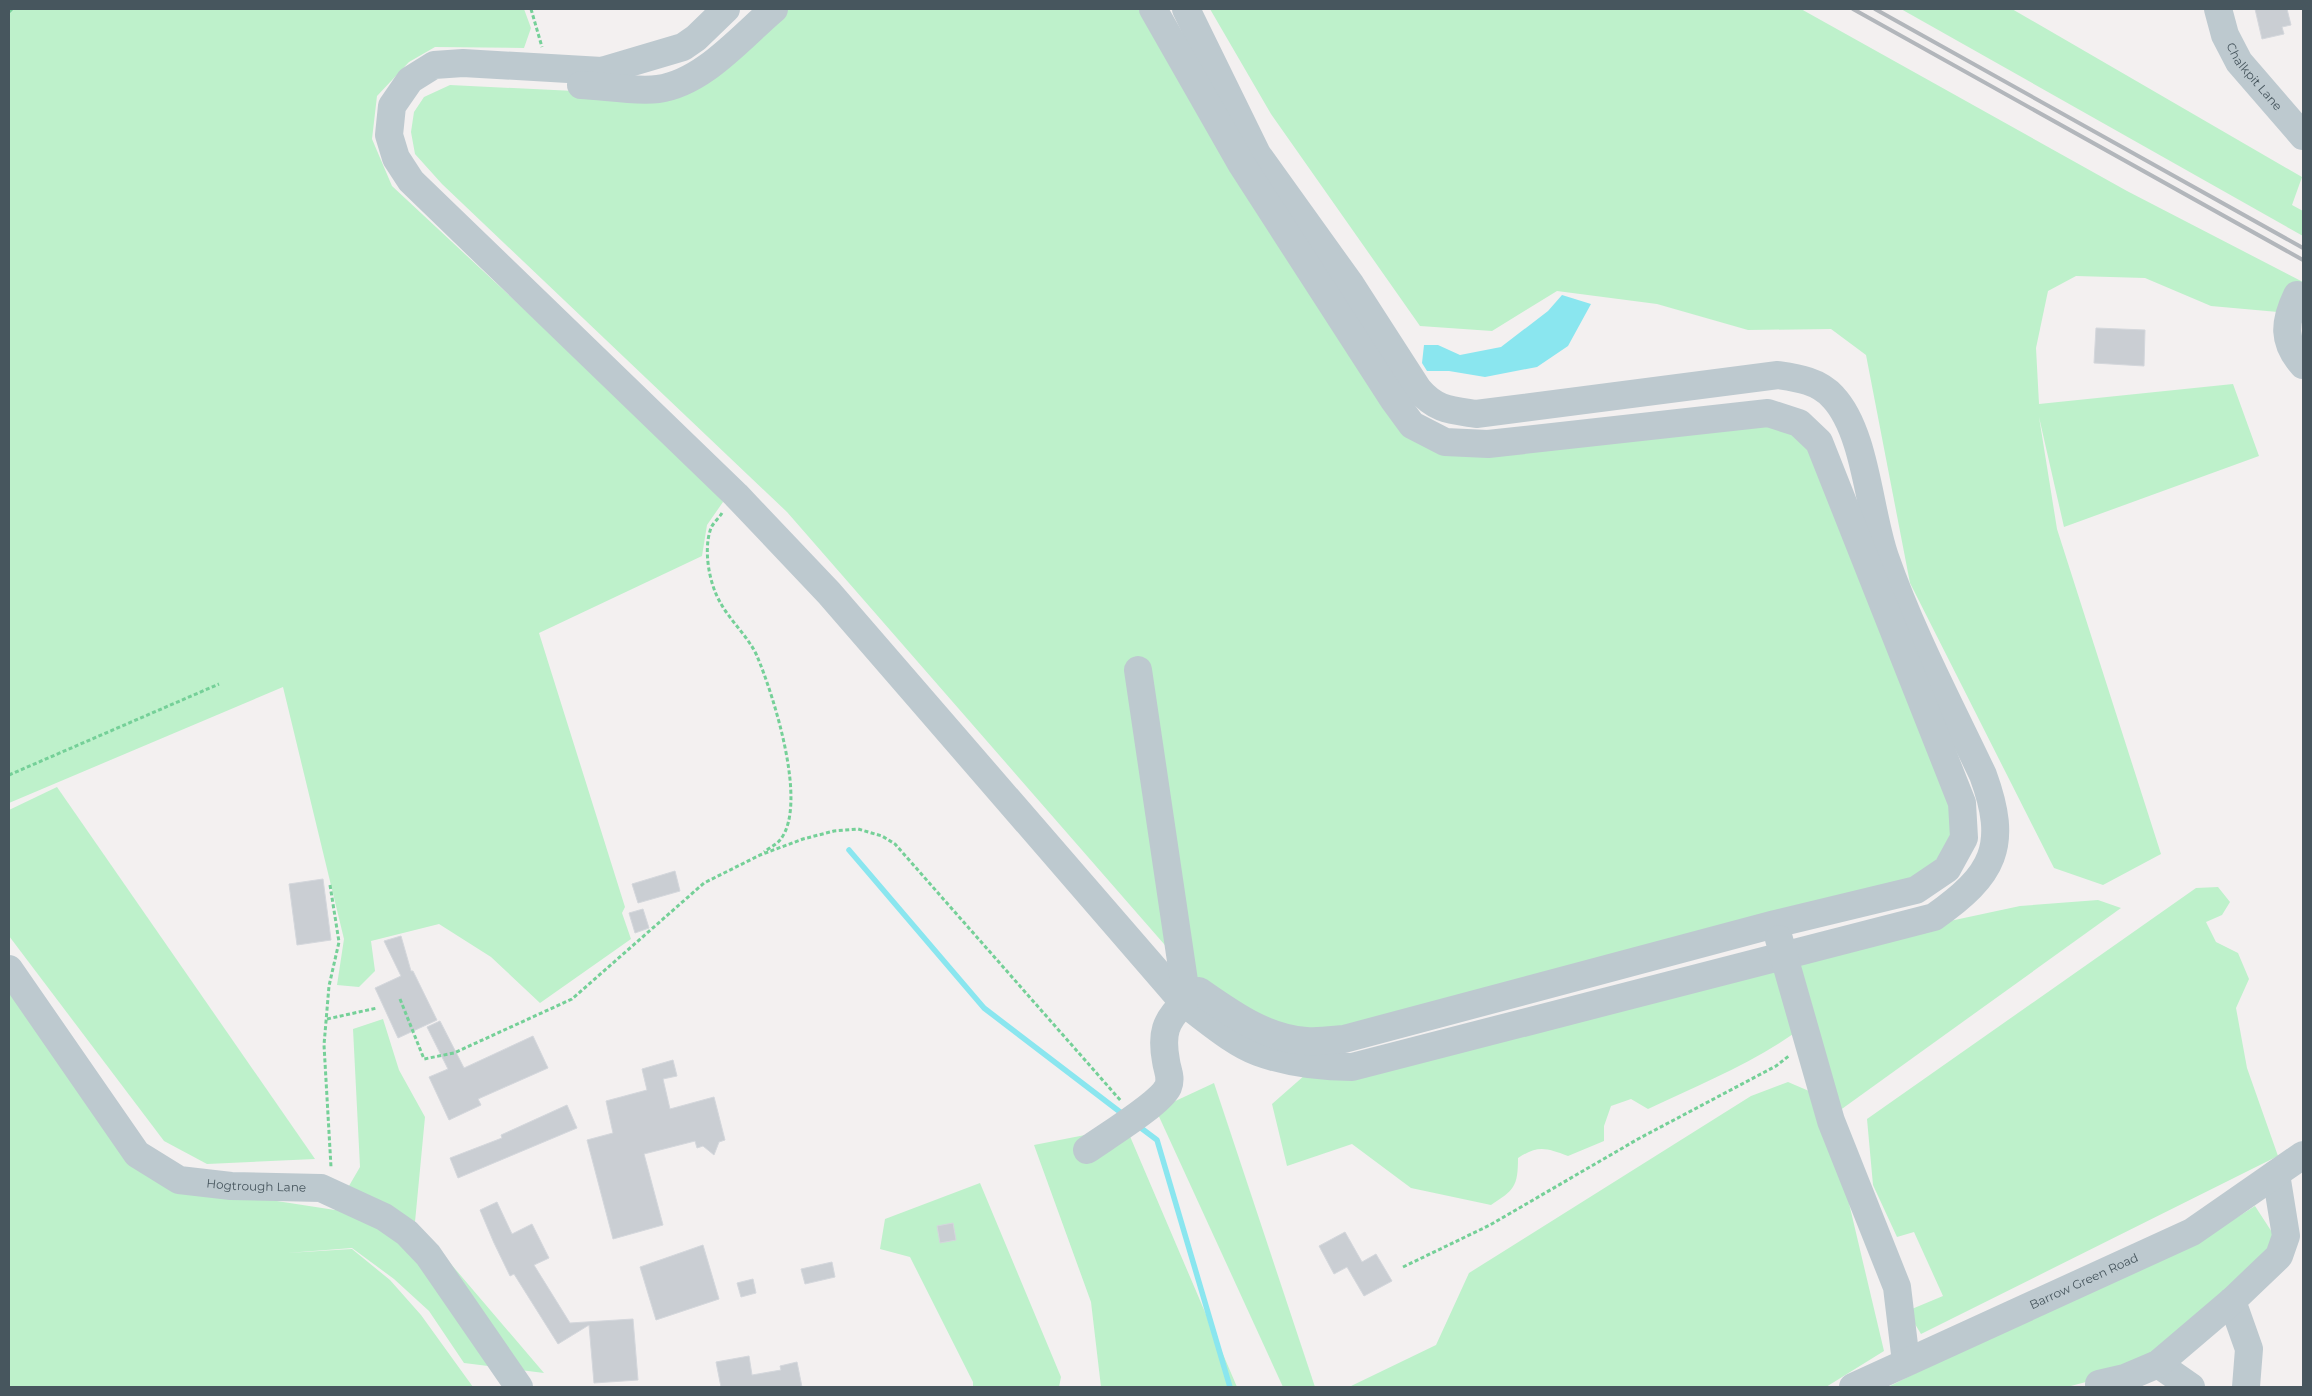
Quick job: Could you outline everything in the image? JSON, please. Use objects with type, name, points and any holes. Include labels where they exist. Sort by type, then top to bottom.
[{"type":"street","points":[[726,9],[696,38],[682,48],[602,71],[463,63],[434,65],[410,80],[392,106],[389,135],[396,158],[411,181],[736,495],[829,593],[1184,992],[1222,1030],[1256,1051],[1321,1067],[1352,1067],[1934,917],[1962,897],[1984,874],[1993,849],[1996,820],[1990,796],[1903,606],[1884,555],[1856,441],[1847,416],[1832,396],[1810,380],[1778,375],[1476,414],[1445,410],[1428,401],[1418,389],[1351,285],[1257,154],[1186,9]]},
{"type":"street","points":[[774,9],[705,69],[684,82],[657,89],[458,80],[432,84],[414,99],[403,124],[410,157],[791,525],[1184,992],[1267,1033],[1305,1041],[1344,1039],[1775,924],[1916,890],[1947,869],[1964,838],[1962,803],[1819,442],[1799,423],[1768,413],[1488,444],[1445,442],[1412,425],[1393,399],[1242,165],[1153,9]]},
{"type":"street","name":"Chalkpit Lane","points":[[2218,9],[2226,36],[2239,62],[2303,136]]},
{"type":"street","points":[[2297,295],[2288,312],[2287,331],[2290,348],[2303,365]]},
{"type":"street","points":[[1087,1150],[1163,1094],[1170,1076],[1166,1062],[1165,1028],[1184,992],[1138,670]]},
{"type":"street","points":[[1775,924],[1831,1122],[1896,1287],[1906,1362]]},
{"type":"street","name":"Hogtrough Lane","points":[[9,970],[137,1154],[179,1180],[222,1185],[321,1188],[384,1216],[408,1233],[428,1255],[519,1387]]},
{"type":"street","name":"Barrow Green Road","points":[[1853,1387],[2192,1232],[2303,1156]]},
{"type":"street","points":[[2099,1384],[2125,1378],[2158,1364],[2232,1301],[2279,1256],[2286,1236],[2276,1174]]},
{"type":"street","points":[[2232,1301],[2249,1349],[2246,1387]]},
{"type":"street","points":[[2158,1364],[2191,1387]]},
{"type":"path","points":[[9,12],[12,9]]},
{"type":"path","points":[[531,9],[548,68]]},
{"type":"path","points":[[736,495],[712,527],[707,545],[713,582],[720,602],[756,654],[774,708],[790,767],[792,795],[788,820],[780,840],[760,855]]},
{"type":"path","points":[[9,775],[219,684]]},
{"type":"path","points":[[400,999],[424,1059],[454,1053],[572,999],[704,883],[760,855],[803,839],[834,831],[858,829],[882,836],[895,844],[1135,1116]]},
{"type":"path","points":[[330,885],[339,942],[329,986],[324,1045],[335,1195]]},
{"type":"path","points":[[327,1019],[377,1008]]},
{"type":"path","points":[[1403,1267],[1490,1225],[1638,1139],[1776,1066],[1788,1058],[1798,1043],[1804,1025]]},
{"type":"green space","points":[[9,9],[524,9],[531,28],[524,48],[435,47],[409,62],[377,96],[372,139],[392,186],[719,491],[723,502],[707,525],[702,556],[539,633],[625,907],[622,913],[631,939],[540,1003],[491,957],[439,924],[371,941],[375,971],[359,987],[337,985],[344,939],[283,687],[9,803]]},
{"type":"green space","points":[[782,9],[1151,9],[1384,401],[1443,447],[1766,420],[1813,445],[1955,804],[1956,839],[1912,885],[1304,1036],[1205,991],[787,512],[442,184],[415,154],[411,132],[414,112],[424,97],[450,85],[656,95]]},
{"type":"green space","points":[[1210,9],[1801,9],[2127,191],[2303,282],[2303,298],[2278,312],[2211,306],[2145,278],[2076,276],[2048,291],[2036,348],[2039,404],[2233,384],[2259,456],[2064,527],[2039,417],[2057,529],[2161,854],[2103,885],[2054,868],[1910,583],[1866,355],[1831,329],[1748,330],[1657,304],[1557,291],[1492,331],[1420,326],[1271,114]]},
{"type":"green space","points":[[1901,9],[2012,9],[2302,177],[2292,205],[2303,211],[2303,236]]},
{"type":"green space","points":[[57,787],[315,1159],[207,1164],[164,1141],[9,936],[9,810]]},
{"type":"green space","points":[[2218,887],[2230,902],[2222,915],[2206,922],[2216,942],[2238,953],[2249,979],[2236,1008],[2247,1068],[2278,1156],[1921,1334],[1907,1311],[1943,1296],[1914,1232],[1897,1237],[1873,1185],[1867,1119],[2196,888]]},
{"type":"green space","points":[[2098,900],[2121,908],[1839,1111],[1791,955],[2020,906]]},
{"type":"green space","points":[[1770,963],[1788,990],[1796,1032],[1743,1064],[1648,1109],[1631,1099],[1611,1106],[1604,1126],[1604,1141],[1568,1156],[1542,1149],[1525,1154],[1518,1158],[1516,1182],[1513,1187],[1491,1205],[1411,1188],[1352,1144],[1287,1166],[1272,1104],[1305,1075]]},
{"type":"green space","points":[[9,992],[132,1161],[231,1194],[335,1210],[360,1167],[353,1029],[383,1019],[399,1070],[425,1117],[415,1222],[544,1373],[464,1363],[429,1311],[394,1279],[352,1248],[287,1253],[352,1249],[390,1280],[421,1315],[473,1387],[9,1387]]},
{"type":"green space","points":[[1788,1082],[1809,1091],[1839,1161],[1884,1351],[1826,1387],[1349,1387],[1436,1345],[1469,1273],[1751,1096]]},
{"type":"green space","points":[[1214,1083],[1315,1387],[1283,1387],[1156,1110]]},
{"type":"green space","points":[[1126,1127],[1237,1387],[1101,1387],[1091,1302],[1034,1145]]},
{"type":"green space","points":[[980,1183],[1061,1377],[1059,1387],[973,1387],[973,1382],[910,1257],[880,1249],[885,1219]]},
{"type":"green space","points":[[2255,1206],[2279,1243],[2185,1336],[2105,1377],[2067,1387],[1888,1387],[1993,1334],[2198,1242]]},
{"type":"water","points":[[1562,295],[1591,304],[1568,346],[1537,367],[1485,377],[1449,371],[1427,371],[1422,363],[1424,345],[1438,345],[1460,355],[1501,347],[1548,311]]},
{"type":"building","points":[[2255,9],[2287,9],[2291,25],[2282,27],[2284,34],[2262,39]]},
{"type":"building","points":[[2096,328],[2145,330],[2144,366],[2094,363]]},
{"type":"building","points":[[675,871],[680,891],[638,903],[632,884]]},
{"type":"building","points":[[323,879],[331,940],[297,945],[289,884]]},
{"type":"building","points":[[643,909],[649,928],[635,933],[629,913]]},
{"type":"building","points":[[401,936],[411,971],[413,971],[437,1020],[398,1038],[375,988],[401,976],[384,941]]},
{"type":"building","points":[[440,1021],[464,1068],[533,1036],[548,1068],[478,1099],[481,1105],[449,1120],[429,1077],[448,1069],[427,1027]]},
{"type":"building","points":[[673,1060],[677,1076],[663,1079],[670,1109],[714,1097],[725,1140],[719,1142],[714,1155],[703,1146],[697,1148],[695,1141],[644,1154],[663,1225],[613,1239],[587,1140],[613,1133],[606,1101],[647,1090],[642,1069]]},
{"type":"building","points":[[567,1105],[577,1128],[458,1178],[450,1158],[502,1138],[501,1135]]},
{"type":"building","points":[[497,1202],[512,1234],[532,1224],[549,1258],[534,1265],[570,1323],[633,1319],[638,1380],[594,1383],[589,1325],[558,1344],[514,1274],[510,1276],[494,1243],[480,1210]]},
{"type":"building","points":[[953,1223],[956,1240],[940,1243],[937,1226]]},
{"type":"building","points":[[1345,1232],[1362,1262],[1376,1254],[1392,1281],[1364,1296],[1347,1267],[1334,1274],[1319,1246]]},
{"type":"building","points":[[703,1245],[719,1299],[656,1320],[640,1267]]},
{"type":"building","points":[[832,1262],[835,1277],[805,1284],[801,1269]]},
{"type":"building","points":[[753,1279],[756,1293],[741,1297],[737,1283]]},
{"type":"building","points":[[749,1356],[752,1375],[781,1370],[780,1366],[797,1362],[802,1387],[721,1387],[716,1362]]},
{"type":"waterway","points":[[849,850],[984,1008],[1124,1115]]},
{"type":"waterway","points":[[1137,1125],[1157,1140],[1230,1387]]},
{"type":"railway","points":[[1853,9],[2303,260]]},
{"type":"railway","points":[[1875,9],[2303,248]]}]
